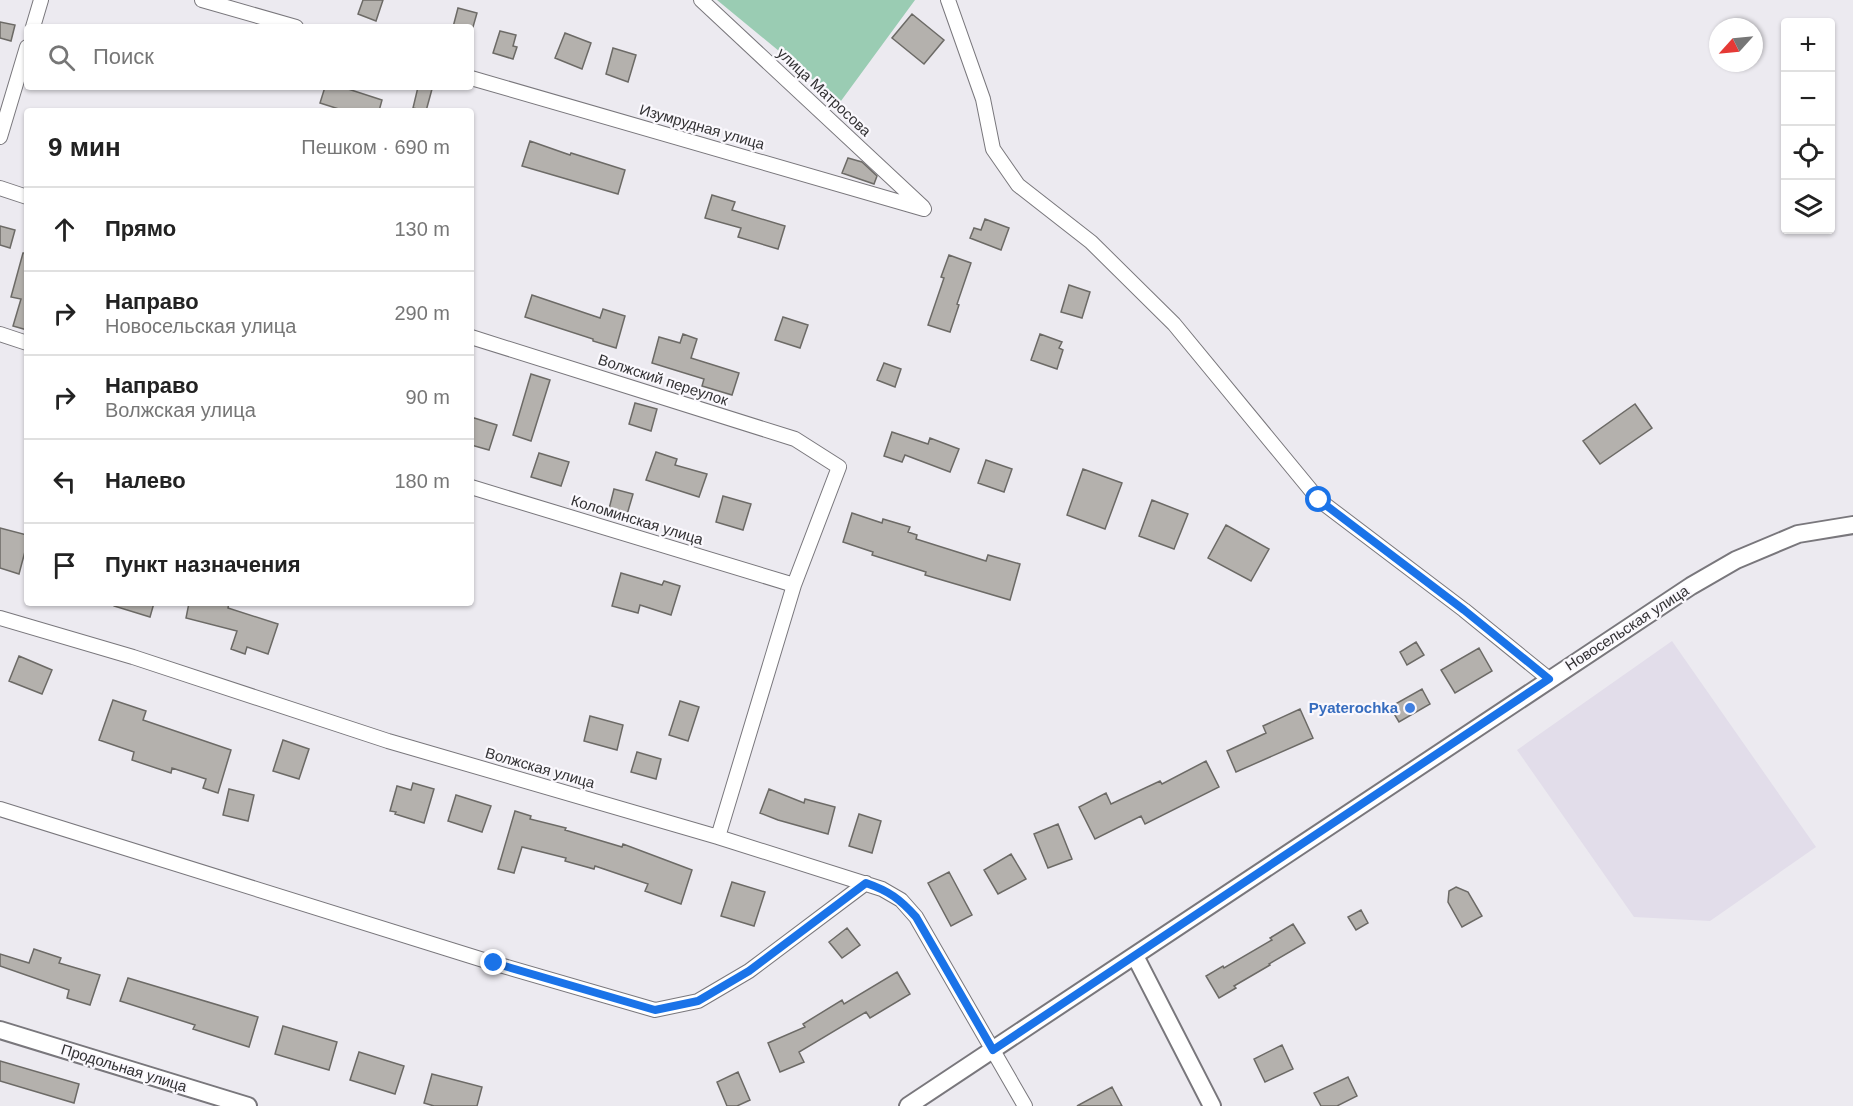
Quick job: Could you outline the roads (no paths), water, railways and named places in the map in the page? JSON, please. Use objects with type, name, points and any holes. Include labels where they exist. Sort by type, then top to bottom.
[{"type":"street","points":[[34,24],[41,0]]},
{"type":"street","points":[[202,0],[286,24]]},
{"type":"street","name":"улица Матросова","points":[[701,0],[924,209]]},
{"type":"street","points":[[948,0],[982,99],[993,149],[1018,185],[1091,242],[1174,324],[1319,500],[1464,610],[1549,679]]},
{"type":"street","points":[[0,137],[24,57]]},
{"type":"street","name":"Изумрудная улица","points":[[474,79],[924,209]]},
{"type":"street","points":[[0,188],[24,196]]},
{"type":"street","points":[[0,334],[24,342]]},
{"type":"street","name":"Волжский переулок","points":[[474,338],[795,440],[839,468],[794,585]]},
{"type":"street","name":"Коломинская улица","points":[[474,488],[794,585]]},
{"type":"street","name":"Новосельская улица","points":[[908,1106],[1691,586],[1736,560],[1798,534],[1853,525]]},
{"type":"street","points":[[718,837],[794,585]]},
{"type":"street","name":"Волжская улица","points":[[0,618],[133,657],[388,741],[718,837],[882,889],[901,900],[916,917],[1025,1106]]},
{"type":"street","points":[[0,809],[494,963],[655,1010],[698,1001],[749,971],[866,883]]},
{"type":"street","points":[[1135,956],[1212,1106]]},
{"type":"street","name":"Продольная улица","points":[[0,1030],[248,1106]]},
{"type":"place","name":"Pyaterochka","points":[[1410,708]]}]
